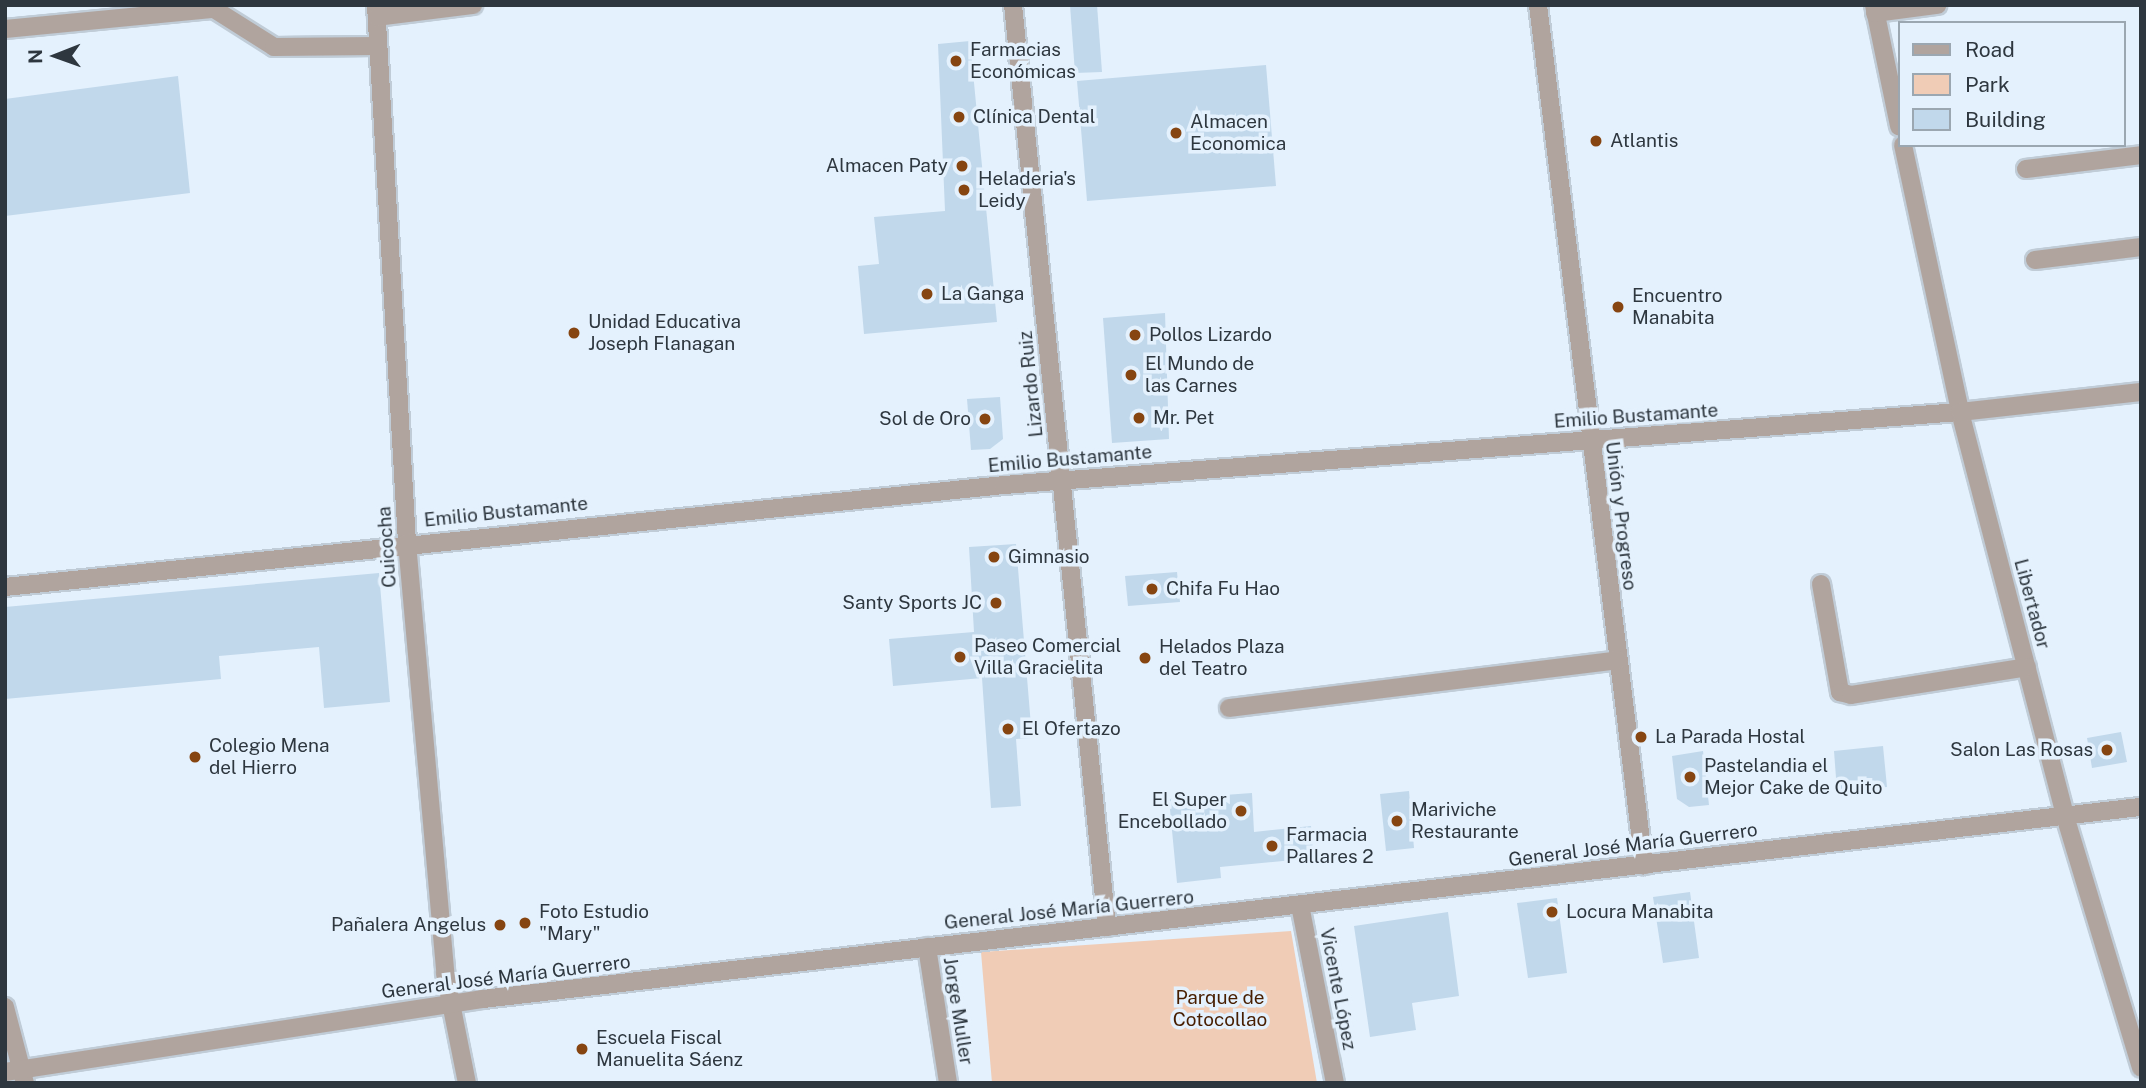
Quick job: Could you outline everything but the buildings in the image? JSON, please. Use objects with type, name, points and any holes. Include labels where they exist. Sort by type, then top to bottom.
[{"type":"street","points":[[376,11],[473,5]]},
{"type":"street","name":"Lizardo Ruiz","points":[[1013,5],[1107,927]]},
{"type":"street","name":"Unión y Progreso","points":[[1538,5],[1644,865]]},
{"type":"street","points":[[1898,121],[1874,9],[1937,5]]},
{"type":"street","points":[[5,29],[214,9],[274,47],[376,46]]},
{"type":"street","name":"Cuicocha","points":[[376,11],[407,543],[450,1003],[467,1083]]},
{"type":"street","name":"Libertador","points":[[1903,147],[1960,412],[2065,816],[2141,1068]]},
{"type":"street","points":[[2026,169],[2141,155]]},
{"type":"street","points":[[2035,260],[2141,247]]},
{"type":"street","name":"Emilio Bustamante","points":[[5,587],[407,543],[1062,480],[1960,412],[2141,392]]},
{"type":"street","points":[[1821,584],[1840,692],[1851,695],[2026,667]]},
{"type":"street","points":[[1229,708],[1618,660]]},
{"type":"street","name":"General José María Guerrero","points":[[17,1074],[450,1003],[2141,807]]},
{"type":"street","name":"Vicente López","points":[[1300,905],[1335,1083]]},
{"type":"street","name":"Jorge Muller","points":[[927,947],[948,1083]]},
{"type":"street","points":[[5,1007],[17,1074]]},
{"type":"green space","name":"Parque de Cotocollao","points":[[1291,931],[1317,1083],[992,1083],[981,952]]},
{"type":"place","name":"Farmacias Económicas","points":[[956,61]]},
{"type":"place","name":"Clínica Dental","points":[[959,117]]},
{"type":"place","name":"Almacen Economica","points":[[1176,133]]},
{"type":"place","name":"Atlantis","points":[[1596,141]]},
{"type":"place","name":"Almacen Paty","points":[[962,166]]},
{"type":"place","name":"Heladeria's Leidy","points":[[964,190]]},
{"type":"place","name":"La Ganga","points":[[927,294]]},
{"type":"place","name":"Encuentro Manabita","points":[[1618,307]]},
{"type":"place","name":"Unidad Educativa Joseph Flanagan","points":[[574,333]]},
{"type":"place","name":"Pollos Lizardo","points":[[1135,335]]},
{"type":"place","name":"El Mundo de las Carnes","points":[[1131,375]]},
{"type":"place","name":"Mr. Pet","points":[[1139,418]]},
{"type":"place","name":"Sol de Oro","points":[[985,419]]},
{"type":"place","name":"Gimnasio","points":[[994,557]]},
{"type":"place","name":"Chifa Fu Hao","points":[[1152,589]]},
{"type":"place","name":"Santy Sports JC","points":[[996,603]]},
{"type":"place","name":"Paseo Comercial Villa Gracielita","points":[[960,657]]},
{"type":"place","name":"Helados Plaza del Teatro","points":[[1145,658]]},
{"type":"place","name":"El Ofertazo","points":[[1008,729]]},
{"type":"place","name":"La Parada Hostal","points":[[1641,737]]},
{"type":"place","name":"Salon Las Rosas","points":[[2107,750]]},
{"type":"place","name":"Colegio Mena del Hierro","points":[[195,757]]},
{"type":"place","name":"Pastelandia el Mejor Cake de Quito","points":[[1690,777]]},
{"type":"place","name":"El Super Encebollado","points":[[1241,811]]},
{"type":"place","name":"Mariviche Restaurante","points":[[1397,821]]},
{"type":"place","name":"Farmacia Pallares 2","points":[[1272,846]]},
{"type":"place","name":"Locura Manabita","points":[[1552,912]]},
{"type":"place","name":"Foto Estudio \"Mary\"","points":[[525,923]]},
{"type":"place","name":"Pañalera Angelus","points":[[500,925]]},
{"type":"place","name":"Escuela Fiscal Manuelita Sáenz","points":[[582,1049]]}]
